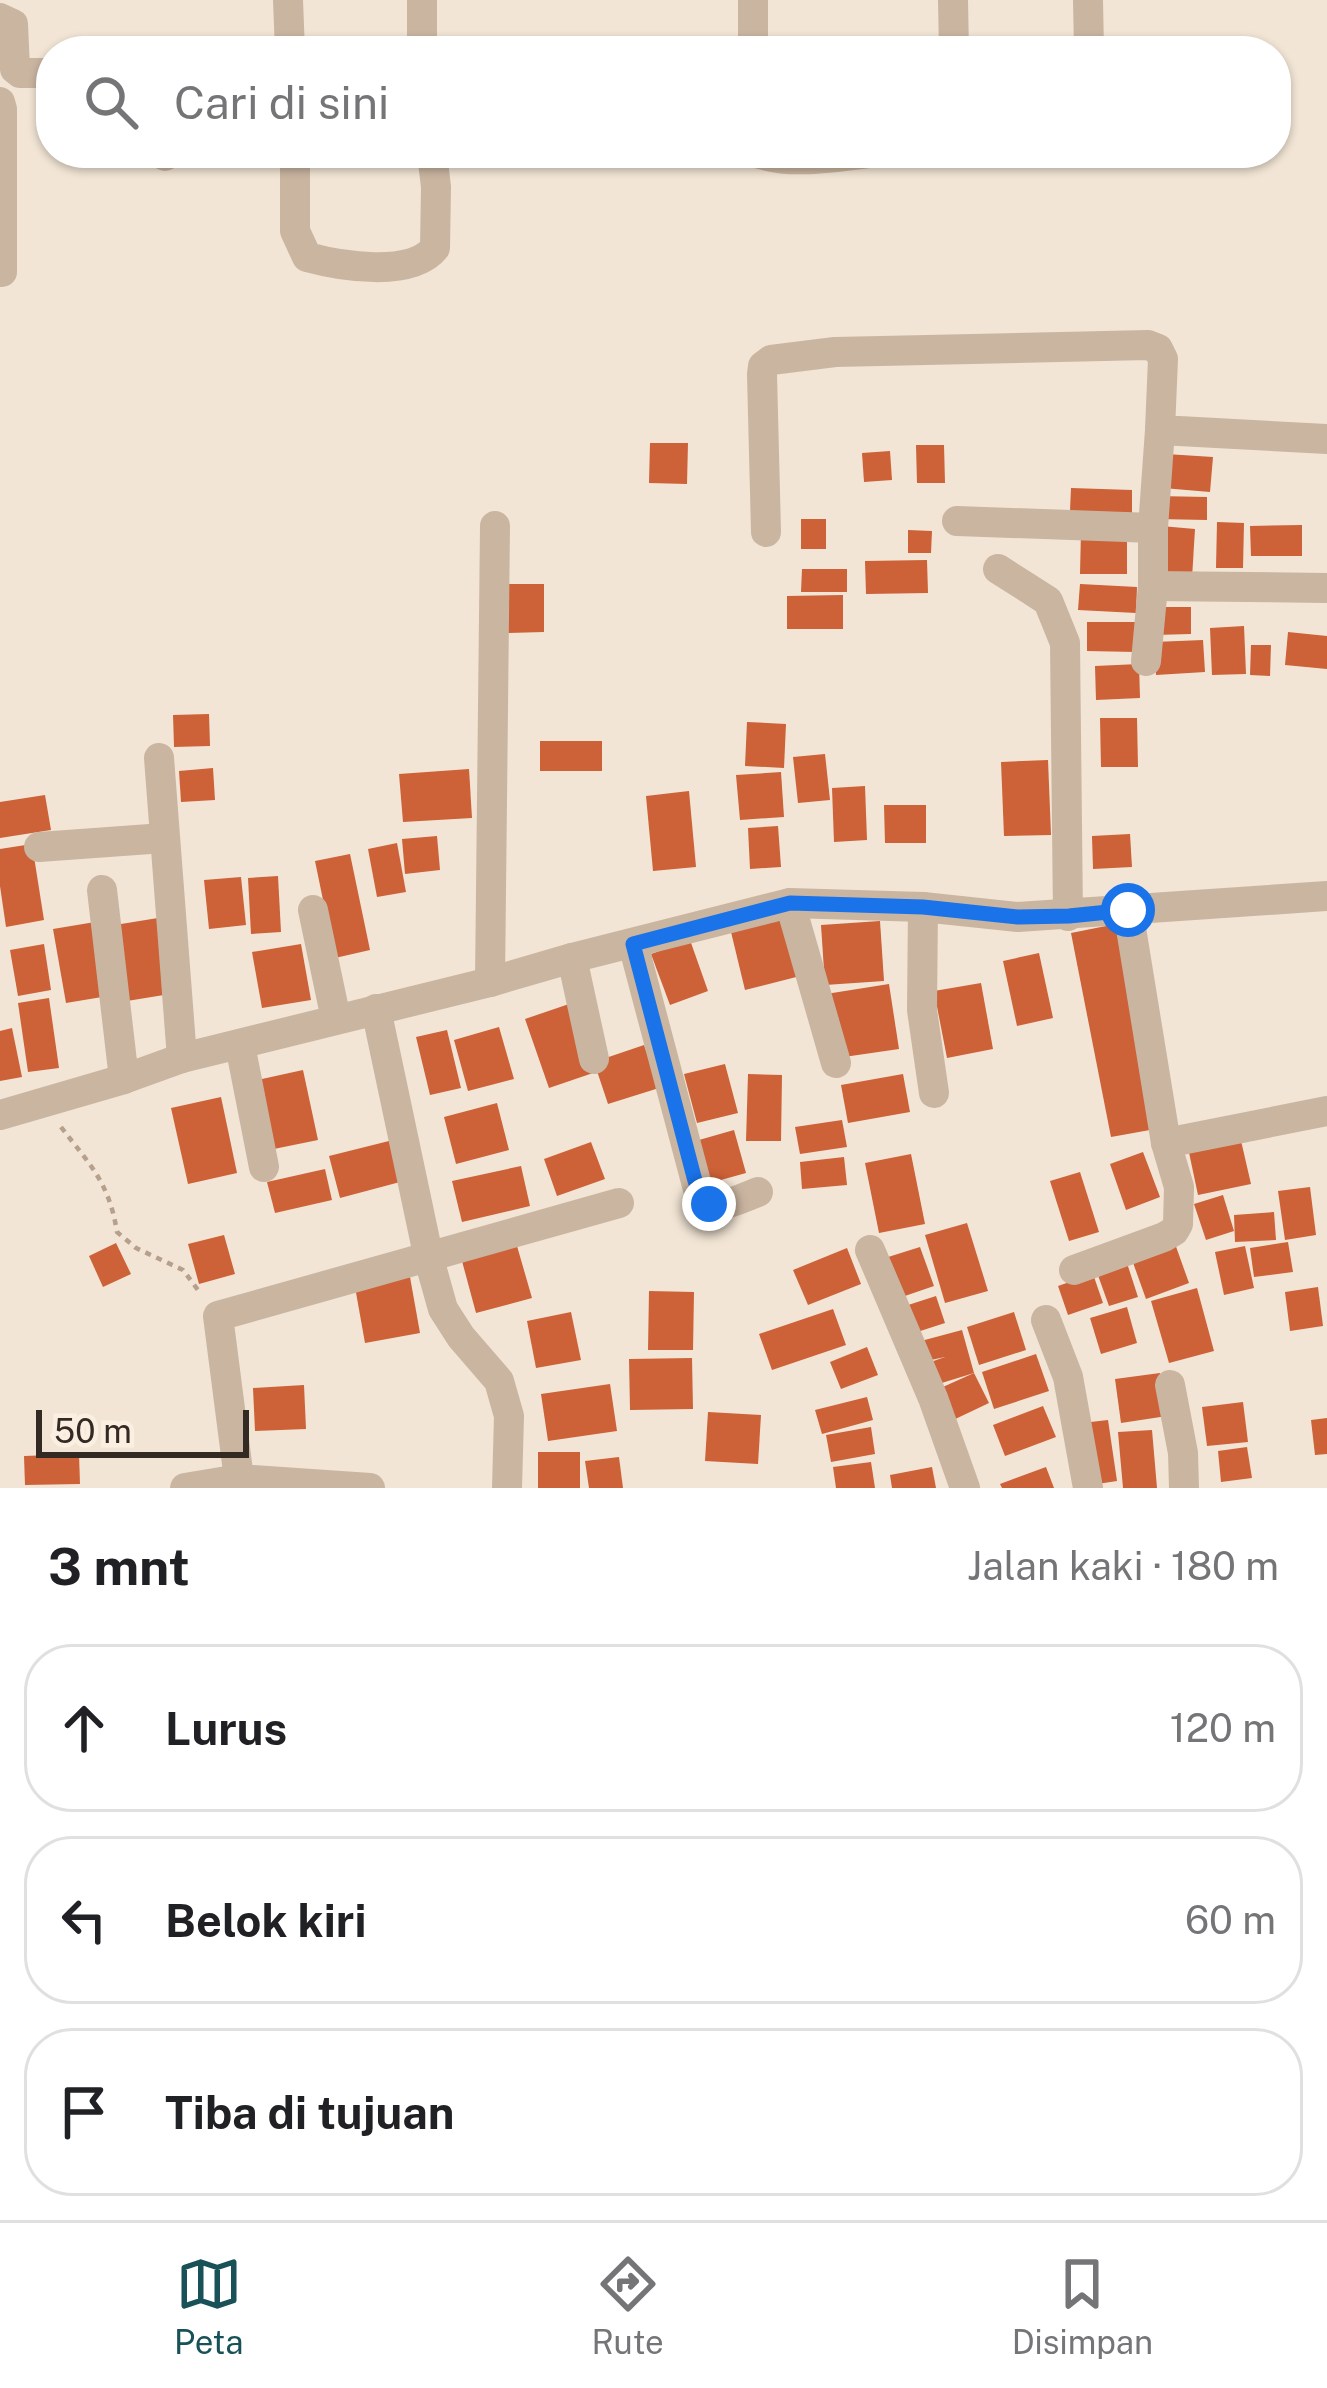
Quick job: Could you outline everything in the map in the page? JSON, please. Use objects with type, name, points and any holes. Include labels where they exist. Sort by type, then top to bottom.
[{"type":"street","points":[[288,0],[289,36]]},
{"type":"street","points":[[422,0],[422,36]]},
{"type":"street","points":[[753,0],[753,36]]},
{"type":"street","points":[[953,0],[954,36]]},
{"type":"street","points":[[1088,0],[1089,36]]},
{"type":"street","points":[[0,18],[14,27],[15,69],[36,73]]},
{"type":"street","points":[[0,102],[2,272]]},
{"type":"street","points":[[296,168],[295,231],[308,257],[341,267],[423,260],[435,248],[434,168]]},
{"type":"street","points":[[766,532],[762,374],[771,360],[836,352],[1148,345],[1158,349],[1163,359],[1154,586],[1146,662]]},
{"type":"street","points":[[1160,430],[1327,439]]},
{"type":"street","points":[[957,520],[1154,528]]},
{"type":"street","points":[[490,982],[495,526]]},
{"type":"street","points":[[998,568],[1048,602],[1065,643],[1069,916]]},
{"type":"street","points":[[1154,586],[1327,588]]},
{"type":"street","points":[[159,758],[182,1058]]},
{"type":"street","points":[[39,847],[164,838]]},
{"type":"street","points":[[102,890],[124,1079]]},
{"type":"street","points":[[0,1115],[182,1058],[790,903],[923,907],[1018,917],[1327,896]]},
{"type":"street","points":[[790,903],[836,1063]]},
{"type":"street","points":[[923,907],[922,1010],[934,1093]]},
{"type":"street","points":[[313,910],[336,1018]]},
{"type":"street","points":[[1074,1270],[1164,1237],[1174,1231],[1180,1213],[1128,910]]},
{"type":"street","points":[[633,944],[700,1197],[719,1206],[758,1192]]},
{"type":"street","points":[[572,958],[594,1059]]},
{"type":"street","points":[[376,1009],[443,1309],[499,1381],[509,1416],[507,1488]]},
{"type":"street","points":[[239,1045],[264,1167]]},
{"type":"street","points":[[1166,1143],[1327,1111]]},
{"type":"street","points":[[239,1479],[218,1316],[619,1203]]},
{"type":"street","points":[[870,1250],[933,1398],[965,1488]]},
{"type":"street","points":[[1046,1320],[1069,1377],[1088,1488]]},
{"type":"street","points":[[1170,1385],[1183,1453],[1184,1488]]},
{"type":"street","points":[[185,1488],[239,1479],[370,1488]]},
{"type":"path","points":[[50,1100],[52,1114],[99,1176],[112,1203],[117,1232],[136,1249],[183,1270],[218,1316]]},
{"type":"building","points":[[650,443],[688,443],[687,484],[649,483]]},
{"type":"building","points":[[916,445],[944,445],[945,483],[917,483]]},
{"type":"building","points":[[890,451],[892,480],[864,482],[862,453]]},
{"type":"building","points":[[1166,454],[1213,457],[1210,492],[1163,488]]},
{"type":"building","points":[[1071,488],[1132,490],[1132,513],[1070,511]]},
{"type":"building","points":[[1157,496],[1207,497],[1207,520],[1157,519]]},
{"type":"building","points":[[801,519],[826,519],[826,549],[801,549]]},
{"type":"building","points":[[1217,522],[1244,523],[1243,568],[1216,568]]},
{"type":"building","points":[[1302,525],[1302,556],[1251,556],[1250,526]]},
{"type":"building","points":[[1161,526],[1195,529],[1192,578],[1158,576]]},
{"type":"building","points":[[908,530],[932,531],[931,553],[908,553]]},
{"type":"building","points":[[1081,531],[1127,532],[1127,574],[1080,574]]},
{"type":"building","points":[[927,560],[928,593],[866,594],[865,561]]},
{"type":"building","points":[[802,569],[847,569],[847,592],[801,592]]},
{"type":"building","points":[[507,584],[544,584],[544,632],[507,633]]},
{"type":"building","points":[[1080,584],[1137,587],[1136,613],[1078,610]]},
{"type":"building","points":[[843,595],[843,629],[787,629],[787,596]]},
{"type":"building","points":[[1154,607],[1191,607],[1191,634],[1154,635]]},
{"type":"building","points":[[1087,622],[1137,622],[1136,652],[1087,651]]},
{"type":"building","points":[[1244,626],[1246,674],[1212,675],[1210,628]]},
{"type":"building","points":[[1288,632],[1327,636],[1327,669],[1285,665]]},
{"type":"building","points":[[1203,640],[1205,672],[1156,675],[1154,642]]},
{"type":"building","points":[[1251,645],[1271,645],[1270,676],[1250,675]]},
{"type":"building","points":[[1139,664],[1140,698],[1096,700],[1095,666]]},
{"type":"building","points":[[209,714],[210,746],[174,747],[173,715]]},
{"type":"building","points":[[1100,718],[1137,718],[1138,767],[1101,767]]},
{"type":"building","points":[[747,722],[786,724],[784,768],[745,766]]},
{"type":"building","points":[[540,741],[602,741],[602,771],[540,771]]},
{"type":"building","points":[[825,754],[830,800],[798,803],[793,757]]},
{"type":"building","points":[[1048,760],[1051,835],[1004,836],[1001,762]]},
{"type":"building","points":[[213,768],[215,800],[181,802],[179,771]]},
{"type":"building","points":[[469,769],[472,818],[403,822],[399,774]]},
{"type":"building","points":[[781,772],[784,817],[740,820],[736,775]]},
{"type":"building","points":[[865,786],[867,840],[834,842],[832,788]]},
{"type":"building","points":[[689,791],[696,867],[653,871],[646,796]]},
{"type":"building","points":[[45,795],[51,830],[0,838],[0,802]]},
{"type":"building","points":[[884,805],[926,805],[926,843],[885,843]]},
{"type":"building","points":[[778,826],[781,867],[750,869],[748,828]]},
{"type":"building","points":[[1130,834],[1132,867],[1093,869],[1092,836]]},
{"type":"building","points":[[437,836],[440,870],[405,874],[402,839]]},
{"type":"building","points":[[397,843],[406,892],[377,897],[368,849]]},
{"type":"building","points":[[32,844],[44,920],[6,927],[0,849]]},
{"type":"building","points":[[350,854],[370,950],[335,958],[315,861]]},
{"type":"building","points":[[278,876],[281,932],[251,934],[248,878]]},
{"type":"building","points":[[241,877],[246,925],[209,929],[204,880]]},
{"type":"building","points":[[793,916],[808,974],[745,990],[731,932]]},
{"type":"building","points":[[164,917],[176,993],[127,1001],[115,925]]},
{"type":"building","points":[[880,921],[884,981],[825,985],[821,925]]},
{"type":"building","points":[[95,922],[108,996],[66,1003],[53,929]]},
{"type":"building","points":[[1121,923],[1161,1128],[1111,1137],[1071,933]]},
{"type":"building","points":[[690,940],[708,991],[670,1005],[651,954]]},
{"type":"building","points":[[44,944],[51,990],[18,996],[10,950]]},
{"type":"building","points":[[301,944],[311,1000],[262,1008],[252,952]]},
{"type":"building","points":[[1039,953],[1053,1018],[1017,1026],[1003,961]]},
{"type":"building","points":[[981,983],[993,1049],[947,1058],[934,991]]},
{"type":"building","points":[[889,984],[899,1049],[837,1058],[826,994]]},
{"type":"building","points":[[49,998],[59,1068],[28,1072],[18,1003]]},
{"type":"building","points":[[569,1004],[593,1073],[549,1088],[525,1019]]},
{"type":"building","points":[[499,1027],[514,1079],[468,1091],[454,1040]]},
{"type":"building","points":[[12,1028],[22,1077],[0,1081],[0,1031]]},
{"type":"building","points":[[447,1030],[461,1088],[430,1095],[416,1037]]},
{"type":"building","points":[[644,1045],[659,1088],[608,1104],[594,1062]]},
{"type":"building","points":[[725,1064],[738,1113],[697,1123],[684,1074]]},
{"type":"building","points":[[303,1070],[318,1140],[264,1151],[248,1082]]},
{"type":"building","points":[[748,1074],[782,1075],[781,1141],[746,1141]]},
{"type":"building","points":[[903,1074],[910,1112],[848,1123],[841,1085]]},
{"type":"building","points":[[221,1097],[237,1173],[188,1184],[171,1108]]},
{"type":"building","points":[[497,1103],[509,1150],[456,1164],[444,1117]]},
{"type":"building","points":[[842,1120],[847,1147],[800,1154],[795,1127]]},
{"type":"building","points":[[734,1130],[746,1173],[710,1183],[699,1140]]},
{"type":"building","points":[[1239,1132],[1251,1184],[1198,1195],[1187,1143]]},
{"type":"building","points":[[389,1141],[400,1182],[340,1198],[329,1156]]},
{"type":"building","points":[[591,1142],[605,1179],[557,1196],[544,1159]]},
{"type":"building","points":[[1143,1152],[1160,1197],[1126,1210],[1110,1164]]},
{"type":"building","points":[[911,1154],[925,1224],[879,1233],[865,1163]]},
{"type":"building","points":[[844,1157],[847,1185],[802,1189],[800,1162]]},
{"type":"building","points":[[521,1166],[530,1206],[462,1222],[452,1181]]},
{"type":"building","points":[[325,1169],[332,1200],[275,1213],[267,1182]]},
{"type":"building","points":[[1080,1172],[1099,1232],[1069,1241],[1050,1181]]},
{"type":"building","points":[[1310,1187],[1316,1235],[1285,1240],[1278,1191]]},
{"type":"building","points":[[1223,1195],[1234,1231],[1206,1240],[1194,1204]]},
{"type":"building","points":[[1274,1212],[1276,1240],[1235,1242],[1234,1215]]},
{"type":"building","points":[[967,1223],[988,1291],[945,1303],[925,1235]]},
{"type":"building","points":[[224,1235],[235,1274],[199,1284],[188,1244]]},
{"type":"building","points":[[1174,1241],[1189,1283],[1146,1299],[1131,1257]]},
{"type":"building","points":[[1288,1242],[1293,1272],[1254,1277],[1250,1248]]},
{"type":"building","points":[[116,1243],[131,1274],[103,1287],[89,1256]]},
{"type":"building","points":[[517,1246],[532,1298],[476,1313],[462,1261]]},
{"type":"building","points":[[1245,1246],[1254,1288],[1224,1295],[1215,1252]]},
{"type":"building","points":[[920,1247],[934,1286],[899,1298],[885,1258]]},
{"type":"building","points":[[847,1248],[861,1284],[808,1305],[793,1270]]},
{"type":"building","points":[[1125,1257],[1138,1297],[1109,1306],[1095,1267]]},
{"type":"building","points":[[1093,1274],[1103,1303],[1068,1315],[1058,1286]]},
{"type":"building","points":[[410,1277],[420,1333],[365,1343],[355,1287]]},
{"type":"building","points":[[1318,1287],[1323,1326],[1290,1331],[1285,1292]]},
{"type":"building","points":[[1197,1288],[1214,1351],[1169,1363],[1151,1301]]},
{"type":"building","points":[[649,1291],[694,1292],[693,1350],[648,1350]]},
{"type":"building","points":[[936,1296],[945,1323],[911,1334],[902,1307]]},
{"type":"building","points":[[1127,1307],[1137,1343],[1101,1354],[1090,1318]]},
{"type":"building","points":[[833,1309],[846,1345],[772,1370],[759,1334]]},
{"type":"building","points":[[571,1312],[581,1360],[536,1368],[527,1321]]},
{"type":"building","points":[[1014,1312],[1026,1350],[979,1365],[967,1327]]},
{"type":"building","points":[[962,1330],[974,1373],[932,1386],[925,1364],[945,1357],[926,1361],[921,1341]]},
{"type":"building","points":[[867,1347],[878,1375],[841,1389],[830,1362]]},
{"type":"building","points":[[1036,1354],[1049,1391],[994,1409],[982,1372]]},
{"type":"building","points":[[692,1358],[693,1409],[630,1410],[629,1359]]},
{"type":"building","points":[[974,1373],[989,1403],[949,1422],[934,1391]]},
{"type":"building","points":[[1160,1373],[1167,1416],[1121,1423],[1115,1379]]},
{"type":"building","points":[[610,1384],[617,1431],[548,1441],[541,1394]]},
{"type":"building","points":[[304,1385],[306,1429],[255,1431],[253,1388]]},
{"type":"building","points":[[867,1397],[873,1420],[822,1434],[815,1410]]},
{"type":"building","points":[[1243,1402],[1248,1442],[1207,1446],[1202,1407]]},
{"type":"building","points":[[1043,1406],[1056,1437],[1005,1456],[993,1425]]},
{"type":"building","points":[[708,1412],[761,1415],[758,1464],[705,1461]]},
{"type":"building","points":[[1327,1418],[1327,1454],[1315,1455],[1311,1420]]},
{"type":"building","points":[[1108,1420],[1117,1481],[1091,1485],[1082,1423]]},
{"type":"building","points":[[871,1427],[875,1454],[831,1462],[826,1435]]},
{"type":"building","points":[[1152,1430],[1157,1488],[1123,1488],[1118,1432]]},
{"type":"building","points":[[1247,1447],[1252,1478],[1221,1482],[1218,1451]]},
{"type":"building","points":[[538,1452],[580,1452],[580,1488],[538,1488]]},
{"type":"building","points":[[79,1454],[80,1484],[25,1485],[24,1456]]},
{"type":"building","points":[[619,1457],[623,1488],[589,1488],[585,1461]]},
{"type":"building","points":[[871,1462],[875,1488],[836,1488],[833,1467]]},
{"type":"building","points":[[932,1467],[936,1488],[892,1488],[890,1475]]},
{"type":"building","points":[[1046,1467],[1054,1488],[1002,1488],[1000,1484]]},
{"type":"route","points":[[709,1204],[700,1197],[694,1177],[633,944],[790,903],[923,907],[1018,917],[1128,910]]}]
